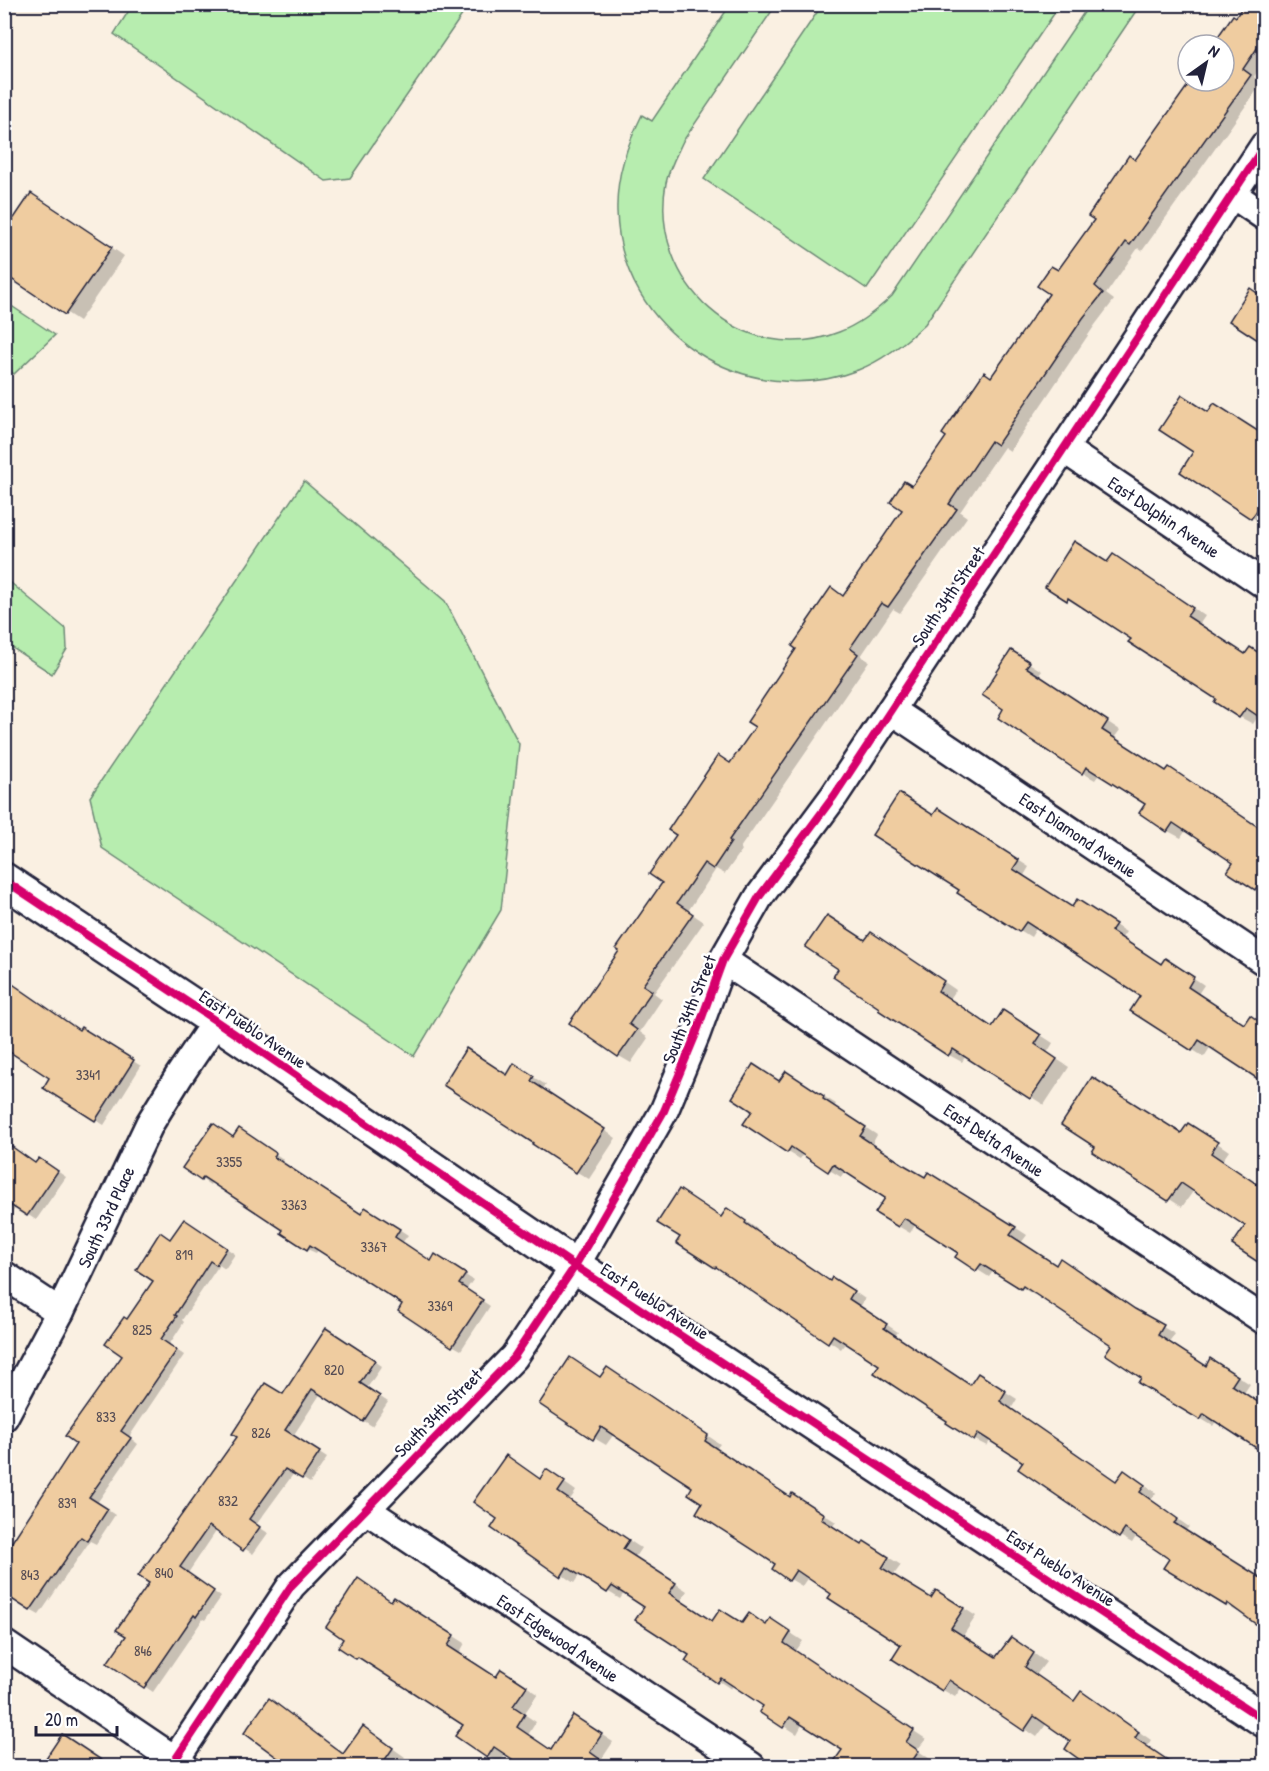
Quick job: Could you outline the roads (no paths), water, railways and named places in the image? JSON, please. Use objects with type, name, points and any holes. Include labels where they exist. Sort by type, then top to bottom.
[{"type":"street","name":"South 34th Street","points":[[177,1764],[291,1586],[514,1357],[575,1266],[663,1111],[696,1034],[723,960],[759,897],[834,796],[1264,146]]},
{"type":"street","points":[[1232,194],[1264,216]]},
{"type":"street","name":"East Dolphin Avenue","points":[[1064,449],[1264,584]]},
{"type":"street","name":"East Diamond Avenue","points":[[891,710],[1264,961]]},
{"type":"street","name":"East Pueblo Avenue","points":[[4,880],[216,1021],[575,1266],[1264,1720]]},
{"type":"street","name":"East Delta Avenue","points":[[723,960],[1264,1320]]},
{"type":"street","name":"South 33rd Place","points":[[4,1417],[60,1312],[150,1123],[216,1021]]},
{"type":"street","points":[[4,1275],[60,1312]]},
{"type":"street","name":"East Edgewood Avenue","points":[[365,1509],[751,1767]]},
{"type":"street","points":[[4,1644],[177,1764]]}]
